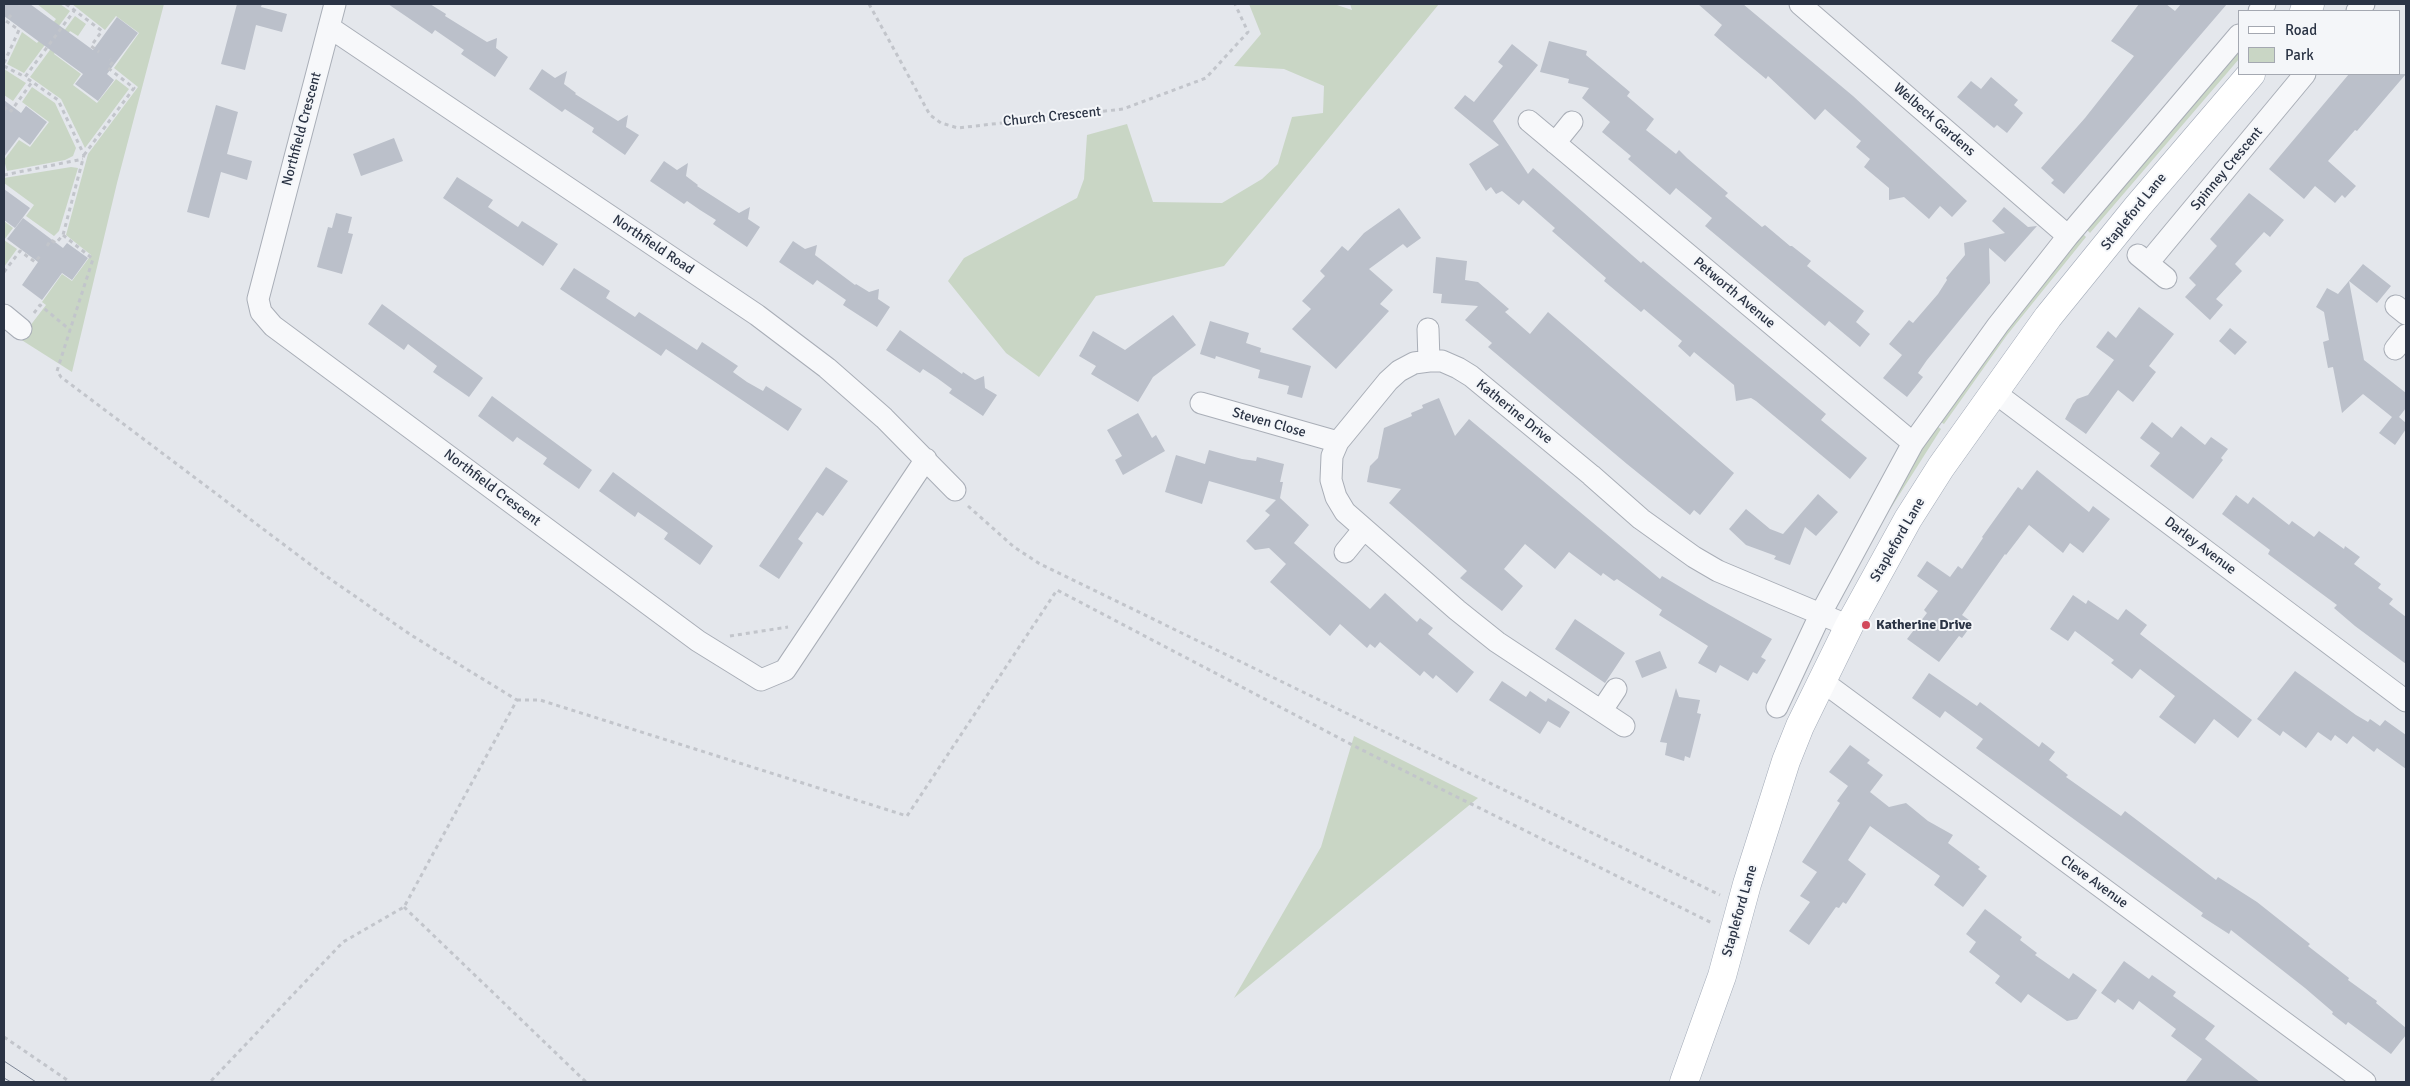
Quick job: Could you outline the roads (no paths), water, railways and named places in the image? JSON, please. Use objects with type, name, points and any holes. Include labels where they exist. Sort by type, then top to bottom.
[{"type":"main road","name":"Stapleford Lane","points":[[1684,1082],[1722,976],[1741,906],[1784,768],[1800,726],[1849,626],[1908,519],[1994,392],[2048,317],[2138,206],[2249,75]]},
{"type":"street","name":"Northfield Crescent","points":[[336,4],[258,299],[261,312],[273,326],[698,641],[761,680],[785,670],[926,459]]},
{"type":"street","name":"Welbeck Gardens","points":[[1800,4],[2068,236]]},
{"type":"street","name":"Northfield Road","points":[[329,27],[757,315],[826,368],[926,459],[955,490]]},
{"type":"street","points":[[1777,707],[1821,613],[1913,443],[1998,325],[2068,236],[2238,36]]},
{"type":"street","name":"Spinney Crescent","points":[[2166,278],[2143,259],[2305,75]]},
{"type":"street","name":"Petworth Avenue","points":[[1529,121],[1913,443]]},
{"type":"street","points":[[1555,143],[1572,122]]},
{"type":"street","points":[[4,315],[21,329]]},
{"type":"street","points":[[1428,329],[1429,361]]},
{"type":"street","name":"Katherine Drive","points":[[1624,726],[1498,642],[1457,610],[1363,530],[1345,512],[1336,497],[1331,480],[1332,456],[1338,442],[1388,381],[1400,371],[1414,363],[1442,361],[1471,376],[1641,519],[1694,557],[1718,571],[1849,626]]},
{"type":"street","name":"Darley Avenue","points":[[1994,392],[2406,700]]},
{"type":"street","name":"Steven Close","points":[[1201,403],[1338,442]]},
{"type":"street","points":[[1345,552],[1363,530]]},
{"type":"street","name":"Cleve Avenue","points":[[1822,681],[2365,1082]]},
{"type":"street","points":[[1602,710],[1616,689]]},
{"type":"tram line","points":[[4,1061],[36,1082]]},
{"type":"tram line","points":[[4,1078],[11,1082]]},
{"type":"place","name":"Katherine Drive","points":[[1866,625]]}]
